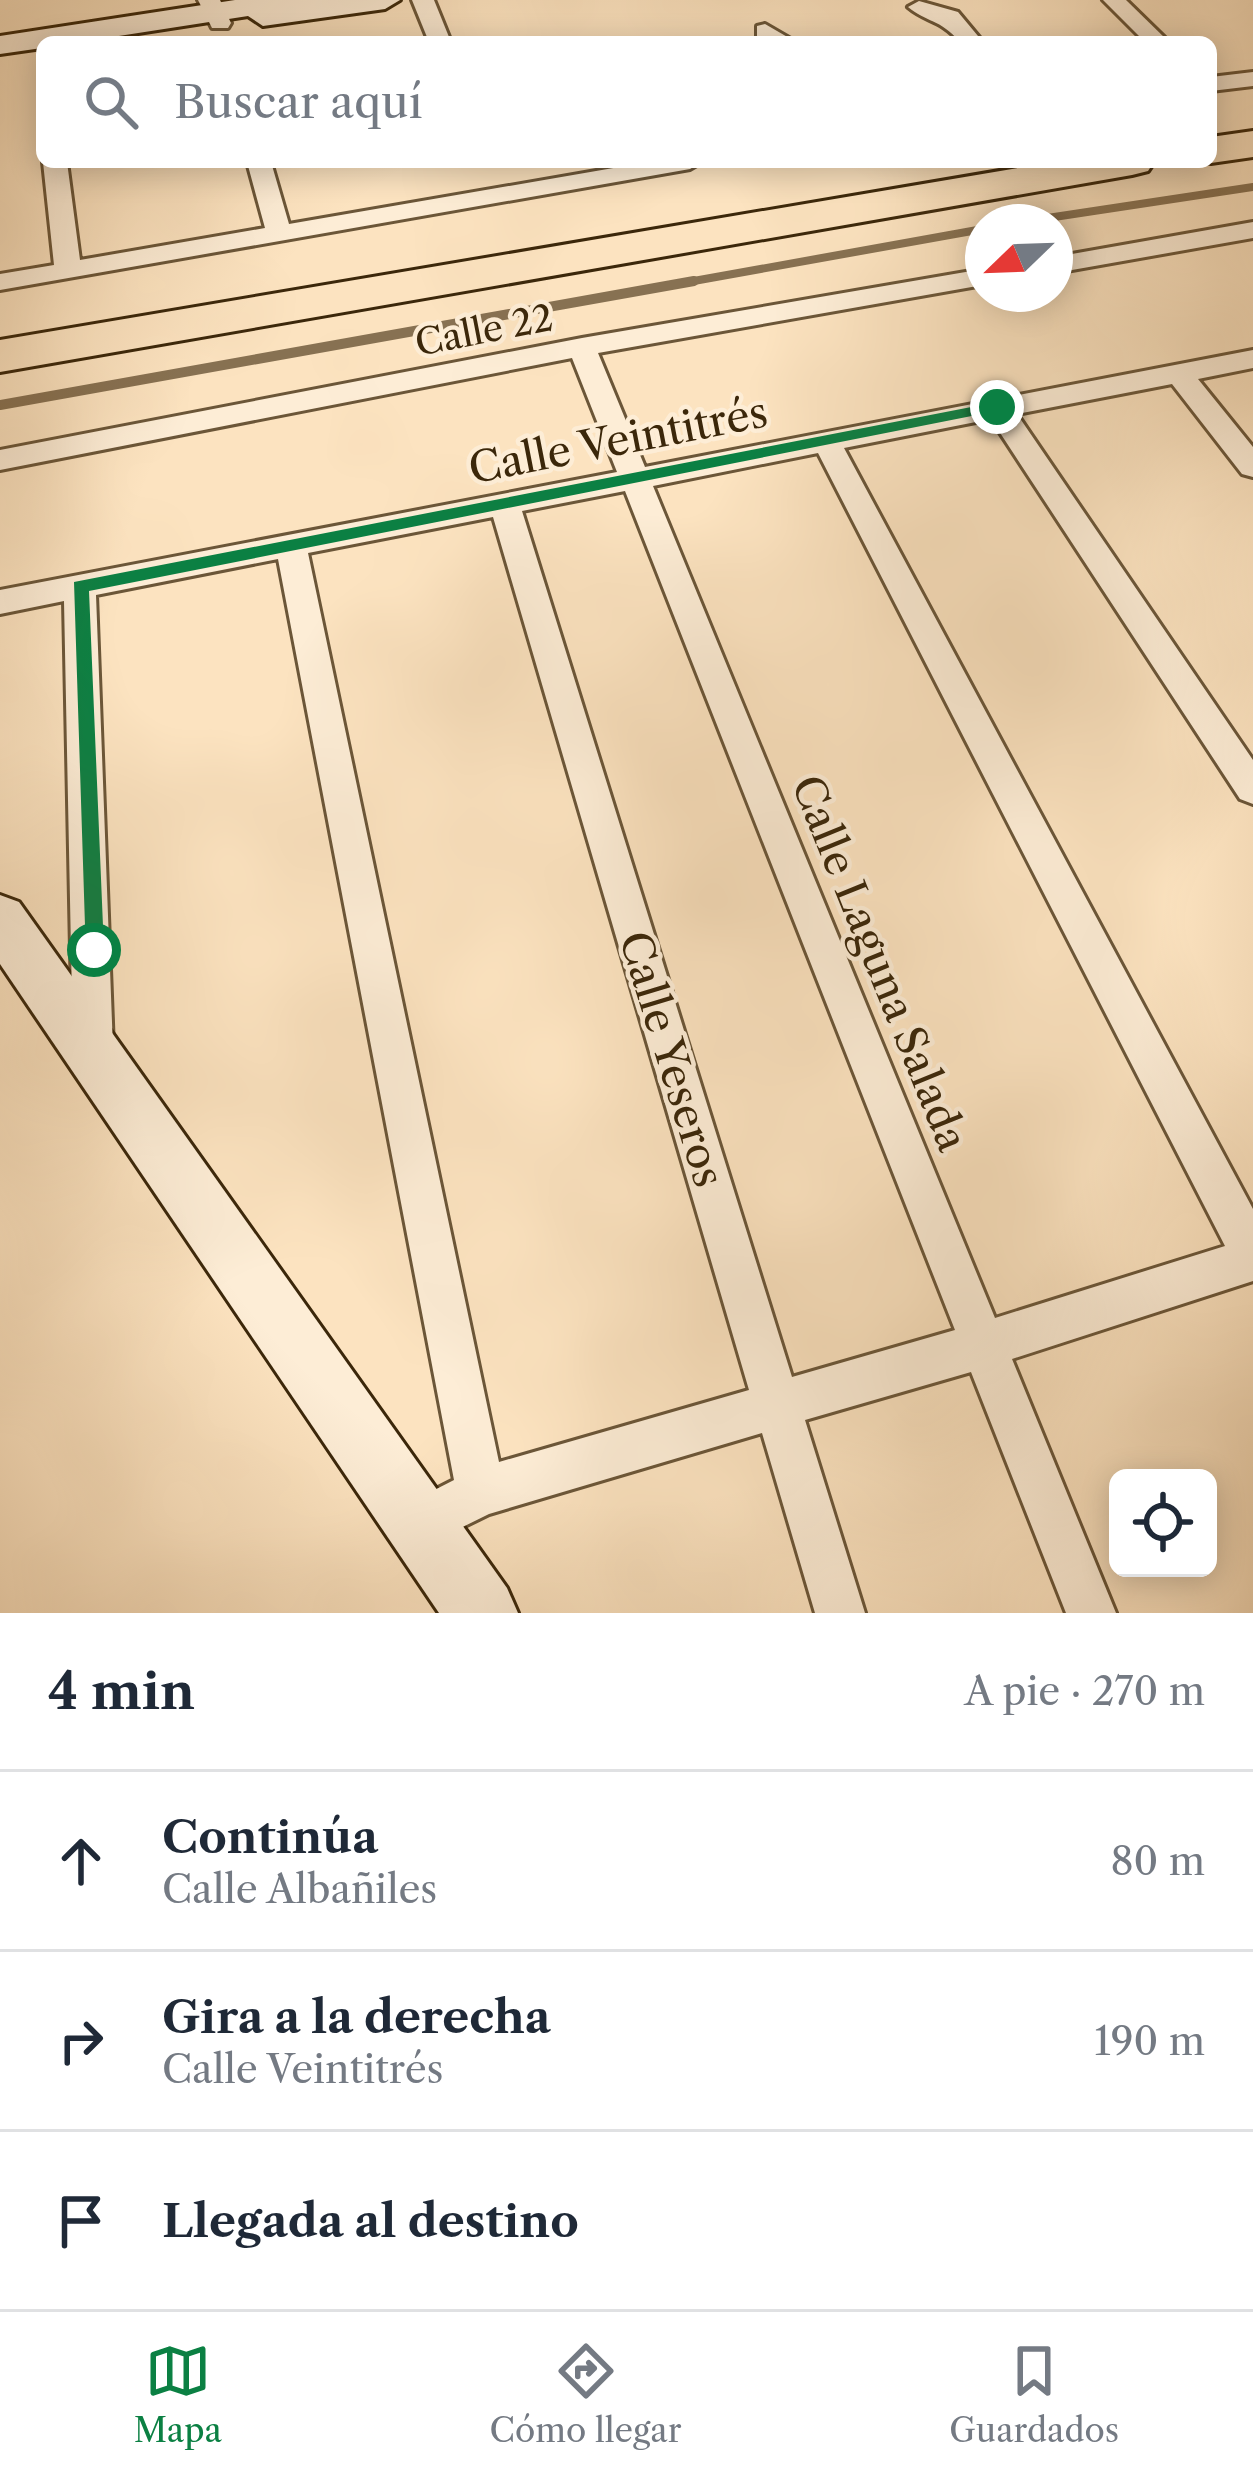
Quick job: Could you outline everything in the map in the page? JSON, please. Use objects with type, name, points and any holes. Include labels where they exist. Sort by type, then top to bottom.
[{"type":"highway","points":[[1217,112],[1253,107]]},
{"type":"highway","points":[[1217,149],[1253,144]]},
{"type":"highway","points":[[0,307],[60,288],[850,168]]},
{"type":"highway","points":[[0,356],[1097,168]]},
{"type":"highway","points":[[0,318],[60,288]]},
{"type":"street","points":[[58,36],[294,0]]},
{"type":"street","points":[[120,36],[214,12],[385,0]]},
{"type":"street","points":[[423,0],[438,36]]},
{"type":"street","points":[[1114,0],[1151,36]]},
{"type":"street","points":[[919,7],[950,17],[967,36]]},
{"type":"street","points":[[0,45],[36,39]]},
{"type":"street","points":[[0,61],[36,52]]},
{"type":"street","points":[[1217,83],[1253,79]]},
{"type":"street","points":[[46,168],[60,288]]},
{"type":"street","points":[[261,168],[279,232]]},
{"type":"street","points":[[491,168],[502,194]]},
{"type":"street","points":[[0,282],[60,288],[279,232],[651,168]]},
{"type":"street","points":[[1073,262],[1253,230]]},
{"type":"street","name":"Calle 22","points":[[0,460],[582,347],[965,281]]},
{"type":"street","name":"Calle Laguna Salada","points":[[582,347],[1091,1613]]},
{"type":"street","name":"Calle Veintitrés","points":[[0,602],[1253,359]]},
{"type":"street","points":[[1179,374],[1253,467]]},
{"type":"street","points":[[997,407],[1253,789]]},
{"type":"street","points":[[420,1523],[481,1492],[983,1345],[1253,1256],[826,441]]},
{"type":"street","name":"Calle Yeseros","points":[[505,506],[840,1613]]},
{"type":"street","points":[[291,544],[481,1492]]},
{"type":"street","points":[[80,586],[93,1049]]},
{"type":"street","points":[[0,919],[482,1613]]},
{"type":"waterway","points":[[1073,214],[1253,187]]},
{"type":"waterway","points":[[677,284],[965,232]]},
{"type":"waterway","points":[[0,405],[694,281]]},
{"type":"route","points":[[94,950],[80,586],[997,407]]}]
